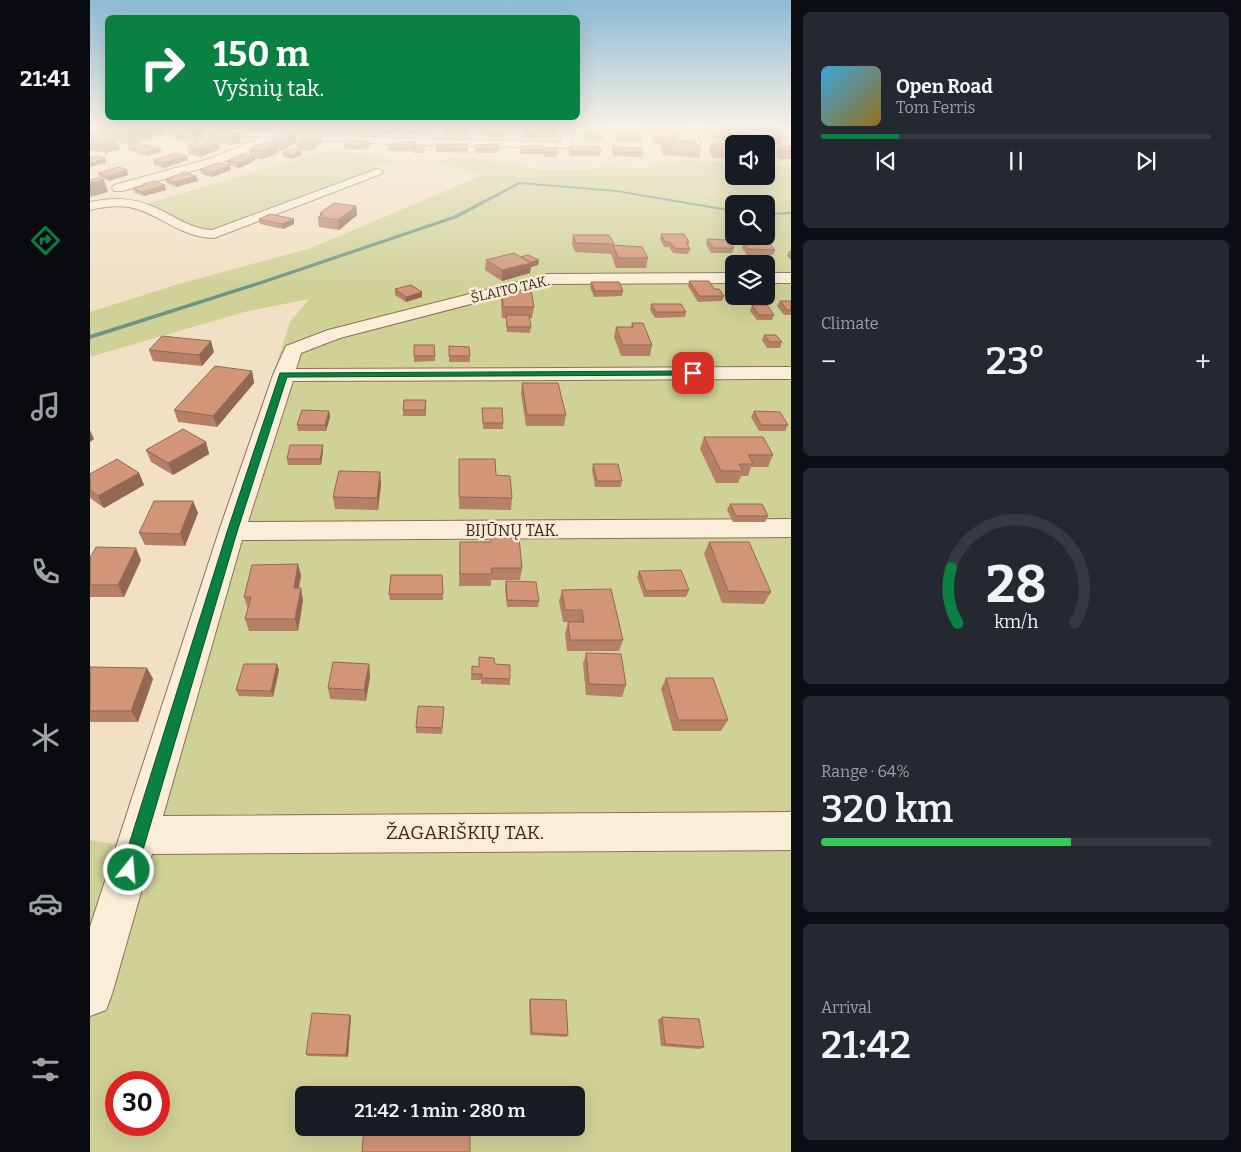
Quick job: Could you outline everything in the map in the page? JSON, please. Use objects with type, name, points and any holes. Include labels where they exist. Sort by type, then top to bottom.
[{"type":"street","points":[[118,188],[144,181]]},
{"type":"street","points":[[90,206],[119,202],[138,205],[197,233],[206,235],[222,232],[354,181]]},
{"type":"street","name":"ŠLAITO TAK.","points":[[288,362],[334,334],[548,279],[725,278]]},
{"type":"street","points":[[775,278],[791,278]]},
{"type":"street","points":[[90,994],[232,532],[288,362],[791,373]]},
{"type":"street","name":"BIJŪNŲ TAK.","points":[[232,532],[791,528]]},
{"type":"street","name":"ŽAGARIŠKIŲ TAK.","points":[[140,835],[791,831]]},
{"type":"green space","points":[[224,181],[343,181],[208,232],[200,231],[143,205]]},
{"type":"green space","points":[[469,181],[725,181],[725,185],[775,185],[775,181],[791,181],[791,1152],[90,1152],[90,840],[121,845],[290,322],[309,299],[244,312],[90,357],[90,312],[182,283],[311,248]]},
{"type":"building","points":[[154,181],[165,185],[142,192],[133,188],[145,185],[143,184]]},
{"type":"building","points":[[334,203],[356,206],[338,220],[318,217],[323,214],[320,213]]},
{"type":"building","points":[[270,214],[294,219],[282,224],[259,219]]},
{"type":"building","points":[[661,234],[684,234],[689,242],[686,242],[690,249],[674,248],[670,242],[665,242]]},
{"type":"building","points":[[573,235],[609,235],[614,244],[576,243]]},
{"type":"building","points":[[707,239],[725,240],[725,245],[732,245],[734,248],[713,248]]},
{"type":"building","points":[[613,245],[642,247],[648,258],[618,258]]},
{"type":"building","points":[[745,245],[771,245],[775,250],[749,249]]},
{"type":"building","points":[[514,253],[531,263],[502,270],[486,260]]},
{"type":"building","points":[[528,255],[539,260],[531,262],[521,257]]},
{"type":"building","points":[[689,281],[709,281],[714,289],[719,289],[724,296],[699,296]]},
{"type":"building","points":[[591,282],[619,282],[623,291],[595,291]]},
{"type":"building","points":[[411,285],[422,292],[406,297],[395,289]]},
{"type":"building","points":[[502,290],[531,290],[534,307],[503,307]]},
{"type":"building","points":[[780,301],[791,301],[791,310],[787,310]]},
{"type":"building","points":[[651,304],[681,304],[686,312],[656,312]]},
{"type":"building","points":[[752,305],[767,305],[774,315],[759,315]]},
{"type":"building","points":[[506,315],[529,315],[531,327],[507,327]]},
{"type":"building","points":[[632,323],[643,323],[652,345],[623,345],[616,327],[633,327]]},
{"type":"building","points":[[764,335],[776,335],[782,342],[770,342]]},
{"type":"building","points":[[162,336],[211,341],[199,355],[149,350]]},
{"type":"building","points":[[414,345],[434,345],[435,356],[414,356]]},
{"type":"building","points":[[449,346],[469,347],[470,356],[449,356]]},
{"type":"building","points":[[215,366],[252,371],[213,416],[174,410]]},
{"type":"building","points":[[522,383],[558,383],[566,415],[527,415]]},
{"type":"building","points":[[404,400],[426,400],[425,410],[403,410]]},
{"type":"building","points":[[482,408],[502,408],[503,423],[483,423]]},
{"type":"building","points":[[302,410],[329,411],[325,425],[297,425]]},
{"type":"building","points":[[754,411],[780,412],[788,425],[761,425]]},
{"type":"building","points":[[183,429],[206,442],[168,463],[146,450]]},
{"type":"building","points":[[704,437],[763,437],[773,455],[748,455],[753,464],[739,464],[743,471],[721,471]]},
{"type":"building","points":[[290,445],[323,445],[320,459],[287,459]]},
{"type":"building","points":[[117,459],[139,473],[98,496],[90,490],[90,474]]},
{"type":"building","points":[[459,459],[495,459],[496,475],[510,476],[512,498],[459,497]]},
{"type":"building","points":[[593,464],[618,464],[622,481],[597,481]]},
{"type":"building","points":[[339,471],[380,472],[377,498],[333,497]]},
{"type":"building","points":[[154,501],[193,501],[180,534],[139,533]]},
{"type":"building","points":[[730,504],[762,504],[768,516],[736,516]]},
{"type":"building","points":[[491,538],[519,538],[522,568],[491,568],[492,574],[460,574],[460,542],[491,542]]},
{"type":"building","points":[[709,542],[749,542],[771,592],[728,591]]},
{"type":"building","points":[[96,547],[136,548],[118,585],[90,585],[90,558]]},
{"type":"building","points":[[298,564],[294,588],[301,588],[295,619],[245,619],[251,597],[244,597],[252,565]]},
{"type":"building","points":[[681,570],[689,590],[646,591],[639,571]]},
{"type":"building","points":[[391,575],[442,575],[443,594],[389,594]]},
{"type":"building","points":[[506,581],[536,582],[539,601],[507,600]]},
{"type":"building","points":[[611,589],[623,640],[570,640],[568,622],[584,622],[582,610],[565,610],[562,590]]},
{"type":"building","points":[[586,653],[621,654],[626,685],[589,684]]},
{"type":"building","points":[[479,657],[494,658],[495,664],[510,665],[510,679],[482,678],[482,674],[472,674],[472,666],[479,667]]},
{"type":"building","points":[[333,662],[369,664],[364,690],[328,688]]},
{"type":"building","points":[[244,664],[277,664],[271,691],[236,690]]},
{"type":"building","points":[[90,667],[147,668],[131,711],[90,711]]},
{"type":"building","points":[[666,678],[713,678],[728,720],[678,720]]},
{"type":"building","points":[[418,706],[444,707],[442,728],[416,727]]},
{"type":"building","points":[[530,999],[566,1000],[568,1035],[532,1033]]},
{"type":"building","points":[[312,1013],[350,1015],[346,1055],[306,1054]]},
{"type":"building","points":[[662,1017],[699,1019],[704,1047],[665,1044]]},
{"type":"building","points":[[363,1136],[470,1136],[470,1152],[362,1152]]},
{"type":"waterway","points":[[90,337],[263,282],[455,217],[519,183],[616,191],[725,209]]},
{"type":"waterway","points":[[775,214],[791,213]]},
{"type":"route","points":[[129,870],[232,532],[283,375],[693,373]]}]
